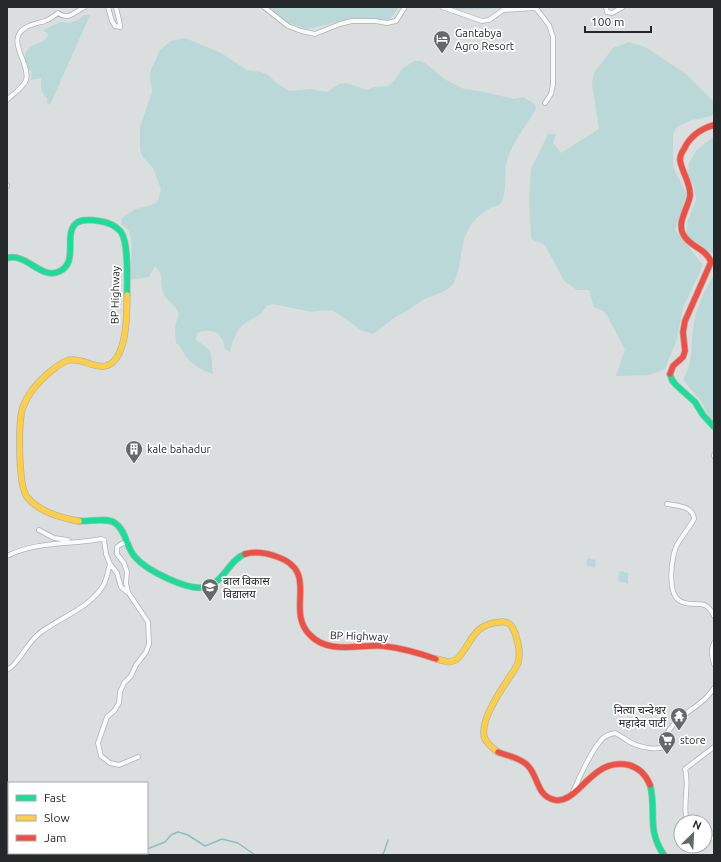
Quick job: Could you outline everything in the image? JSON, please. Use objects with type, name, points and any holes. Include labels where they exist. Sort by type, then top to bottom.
[{"type":"main road","points":[[714,125],[704,127],[698,131],[687,144],[680,159],[690,191],[690,198],[682,221],[684,235],[705,252],[711,262],[685,321],[683,332],[685,351],[683,357],[673,366],[670,372],[672,380],[695,402],[703,415],[714,427]]},
{"type":"main road","name":"BP Highway","points":[[7,258],[19,258],[51,274],[64,270],[68,265],[70,258],[71,232],[74,224],[78,221],[92,220],[105,222],[117,227],[124,235],[126,248],[127,319],[117,357],[106,368],[83,360],[73,359],[65,361],[57,366],[39,384],[23,405],[21,417],[23,487],[26,496],[30,500],[48,512],[59,516],[86,522],[111,521],[116,524],[128,542],[132,552],[144,565],[177,581],[198,588],[207,587],[218,581],[233,562],[248,553],[271,556],[289,562],[296,568],[300,578],[300,614],[303,627],[315,640],[328,646],[339,647],[380,645],[413,650],[440,661],[450,662],[457,659],[471,637],[481,628],[503,621],[508,623],[513,628],[520,657],[517,666],[496,699],[484,729],[485,739],[498,753],[526,764],[530,768],[541,792],[545,796],[550,799],[558,800],[571,796]]},
{"type":"main road","points":[[571,796],[595,772],[605,766],[617,763],[638,769],[645,776],[651,790],[653,805],[653,830],[658,845],[664,855]]},
{"type":"street","points":[[7,100],[23,84],[26,78],[26,72],[18,48],[18,38],[20,32],[25,28],[47,21],[58,13],[65,16],[85,7],[91,7]]},
{"type":"street","points":[[108,7],[112,21],[116,26],[120,27],[116,7]]},
{"type":"street","points":[[264,7],[288,26],[314,34],[352,21],[375,21],[387,23],[396,21],[405,7]]},
{"type":"street","points":[[442,7],[482,21],[489,20],[503,10],[535,8],[549,26],[554,37],[553,85],[545,103]]},
{"type":"street","points":[[606,7],[607,12],[612,13],[623,7]]},
{"type":"street","points":[[668,504],[689,509],[694,514],[694,519],[677,546],[674,554],[671,584],[675,595],[677,599],[683,603],[704,604],[711,609],[714,616]]},
{"type":"street","points":[[39,530],[54,538],[91,541]]},
{"type":"street","points":[[7,556],[14,552],[38,545],[100,539],[104,540],[106,554],[110,564],[117,573],[121,587],[128,592],[148,622],[149,644],[146,652],[136,665],[131,676],[124,683],[120,692],[119,703],[107,717],[98,743],[101,756],[110,763],[119,765],[138,757]]},
{"type":"street","points":[[128,542],[117,547],[117,554],[124,563],[127,572],[126,583],[128,592]]},
{"type":"street","points":[[7,670],[16,662],[26,646],[39,633],[80,608],[93,598],[103,586],[110,564]]},
{"type":"street","points":[[714,643],[711,655],[714,664]]},
{"type":"street","points":[[665,737],[668,730],[678,719],[704,699],[714,688]]},
{"type":"street","points":[[571,796],[594,752],[602,740],[608,735],[615,733],[634,744],[647,748],[664,748],[668,745]]},
{"type":"street","points":[[686,814],[687,779],[685,769],[714,747]]},
{"type":"shaded area","points":[[266,7],[399,7],[389,20],[357,18],[307,29],[283,21]]},
{"type":"shaded area","points":[[450,7],[526,7],[459,10]]},
{"type":"shaded area","points":[[84,15],[90,15],[50,105],[47,103],[47,98],[42,92],[41,78],[31,80],[32,72],[30,70],[24,71],[22,67],[25,54],[29,48],[46,38],[48,35],[44,30],[60,22],[69,23],[78,20]]},
{"type":"shaded area","points":[[185,38],[221,53],[247,70],[261,72],[268,75],[289,91],[311,89],[327,92],[339,84],[346,83],[367,90],[374,87],[388,86],[394,81],[402,69],[414,61],[421,61],[444,79],[464,89],[514,99],[523,97],[535,104],[536,109],[514,143],[508,158],[502,201],[499,205],[492,207],[483,213],[471,225],[465,238],[459,266],[453,284],[446,290],[421,301],[372,334],[359,329],[333,311],[325,310],[311,312],[273,304],[266,306],[260,314],[240,328],[234,339],[230,352],[225,349],[221,337],[216,333],[212,331],[205,331],[197,333],[196,340],[206,347],[211,353],[213,374],[190,362],[180,346],[176,343],[175,329],[178,312],[164,295],[161,275],[158,269],[155,266],[149,277],[131,280],[132,249],[130,233],[121,225],[122,218],[135,209],[156,203],[159,197],[161,189],[153,168],[142,156],[140,149],[140,127],[152,92],[150,77],[151,70],[160,50],[171,41]]},
{"type":"shaded area","points":[[629,42],[645,47],[686,74],[714,102],[714,113],[711,116],[692,120],[677,127],[673,134],[673,167],[687,194],[675,230],[703,265],[683,308],[677,339],[665,369],[649,375],[616,376],[625,349],[605,312],[594,307],[589,290],[577,290],[564,281],[545,245],[531,239],[529,200],[531,169],[548,134],[556,134],[553,143],[561,153],[599,129],[592,84],[594,73],[613,48]]},
{"type":"shaded area","points":[[714,136],[714,254],[686,236],[688,220],[696,200],[694,186],[688,177],[689,163],[696,151]]},
{"type":"shaded area","points":[[714,275],[714,422],[711,420],[701,401],[683,380],[689,367],[697,310]]},
{"type":"shaded area","points":[[588,558],[596,560],[595,568],[586,565]]},
{"type":"shaded area","points":[[620,571],[628,573],[628,584],[618,581]]},
{"type":"waterway","points":[[148,849],[165,842],[171,835],[178,832],[188,835],[205,846],[222,839],[238,843],[255,855]]},
{"type":"waterway","points":[[382,855],[388,840]]},
{"type":"traffic: fast","points":[[7,258],[14,257],[21,259],[45,272],[58,272],[65,268],[68,262],[73,227],[78,222],[83,220],[105,222],[117,228],[124,237],[127,262],[127,295]]},
{"type":"traffic: fast","points":[[670,374],[676,385],[695,402],[703,415],[714,427]]},
{"type":"traffic: fast","points":[[79,521],[112,521],[122,530],[135,557],[148,568],[168,579],[199,588],[206,587],[217,581],[239,557],[245,554]]},
{"type":"traffic: fast","points":[[650,785],[655,837],[664,855]]},
{"type":"traffic: slow","points":[[79,521],[51,514],[38,507],[27,497],[24,490],[20,467],[21,414],[25,402],[35,387],[62,363],[69,360],[75,360],[97,366],[103,366],[113,362],[118,356],[124,340],[127,295]]},
{"type":"traffic: slow","points":[[436,659],[449,662],[456,660],[462,654],[477,631],[483,627],[500,622],[508,623],[511,626],[515,633],[519,648],[518,663],[492,706],[485,722],[484,729],[486,741],[498,752]]},
{"type":"traffic: jam","points":[[670,374],[673,366],[683,357],[685,351],[683,332],[685,321],[711,262],[709,257],[689,242],[681,229],[682,220],[689,201],[690,191],[680,159],[686,144],[692,137],[700,131],[714,125]]},
{"type":"traffic: jam","points":[[245,554],[260,553],[275,556],[289,563],[297,571],[300,581],[300,614],[303,625],[310,635],[318,641],[335,647],[390,647],[436,659]]},
{"type":"traffic: jam","points":[[498,752],[516,758],[526,764],[530,768],[544,794],[555,800],[564,799],[571,795],[596,773],[605,767],[616,764],[629,765],[636,768],[647,778],[650,785]]},
{"type":"place","name":"Gantabya Agro Resort","points":[[442,54]]},
{"type":"place","name":"kale bahadur","points":[[134,464]]},
{"type":"place","name":"बाल विकास विद्यालय","points":[[210,602]]},
{"type":"place","name":"नित्या चन्देश्वर महादेव पार्टी","points":[[679,731]]},
{"type":"place","name":"store","points":[[667,755]]}]
